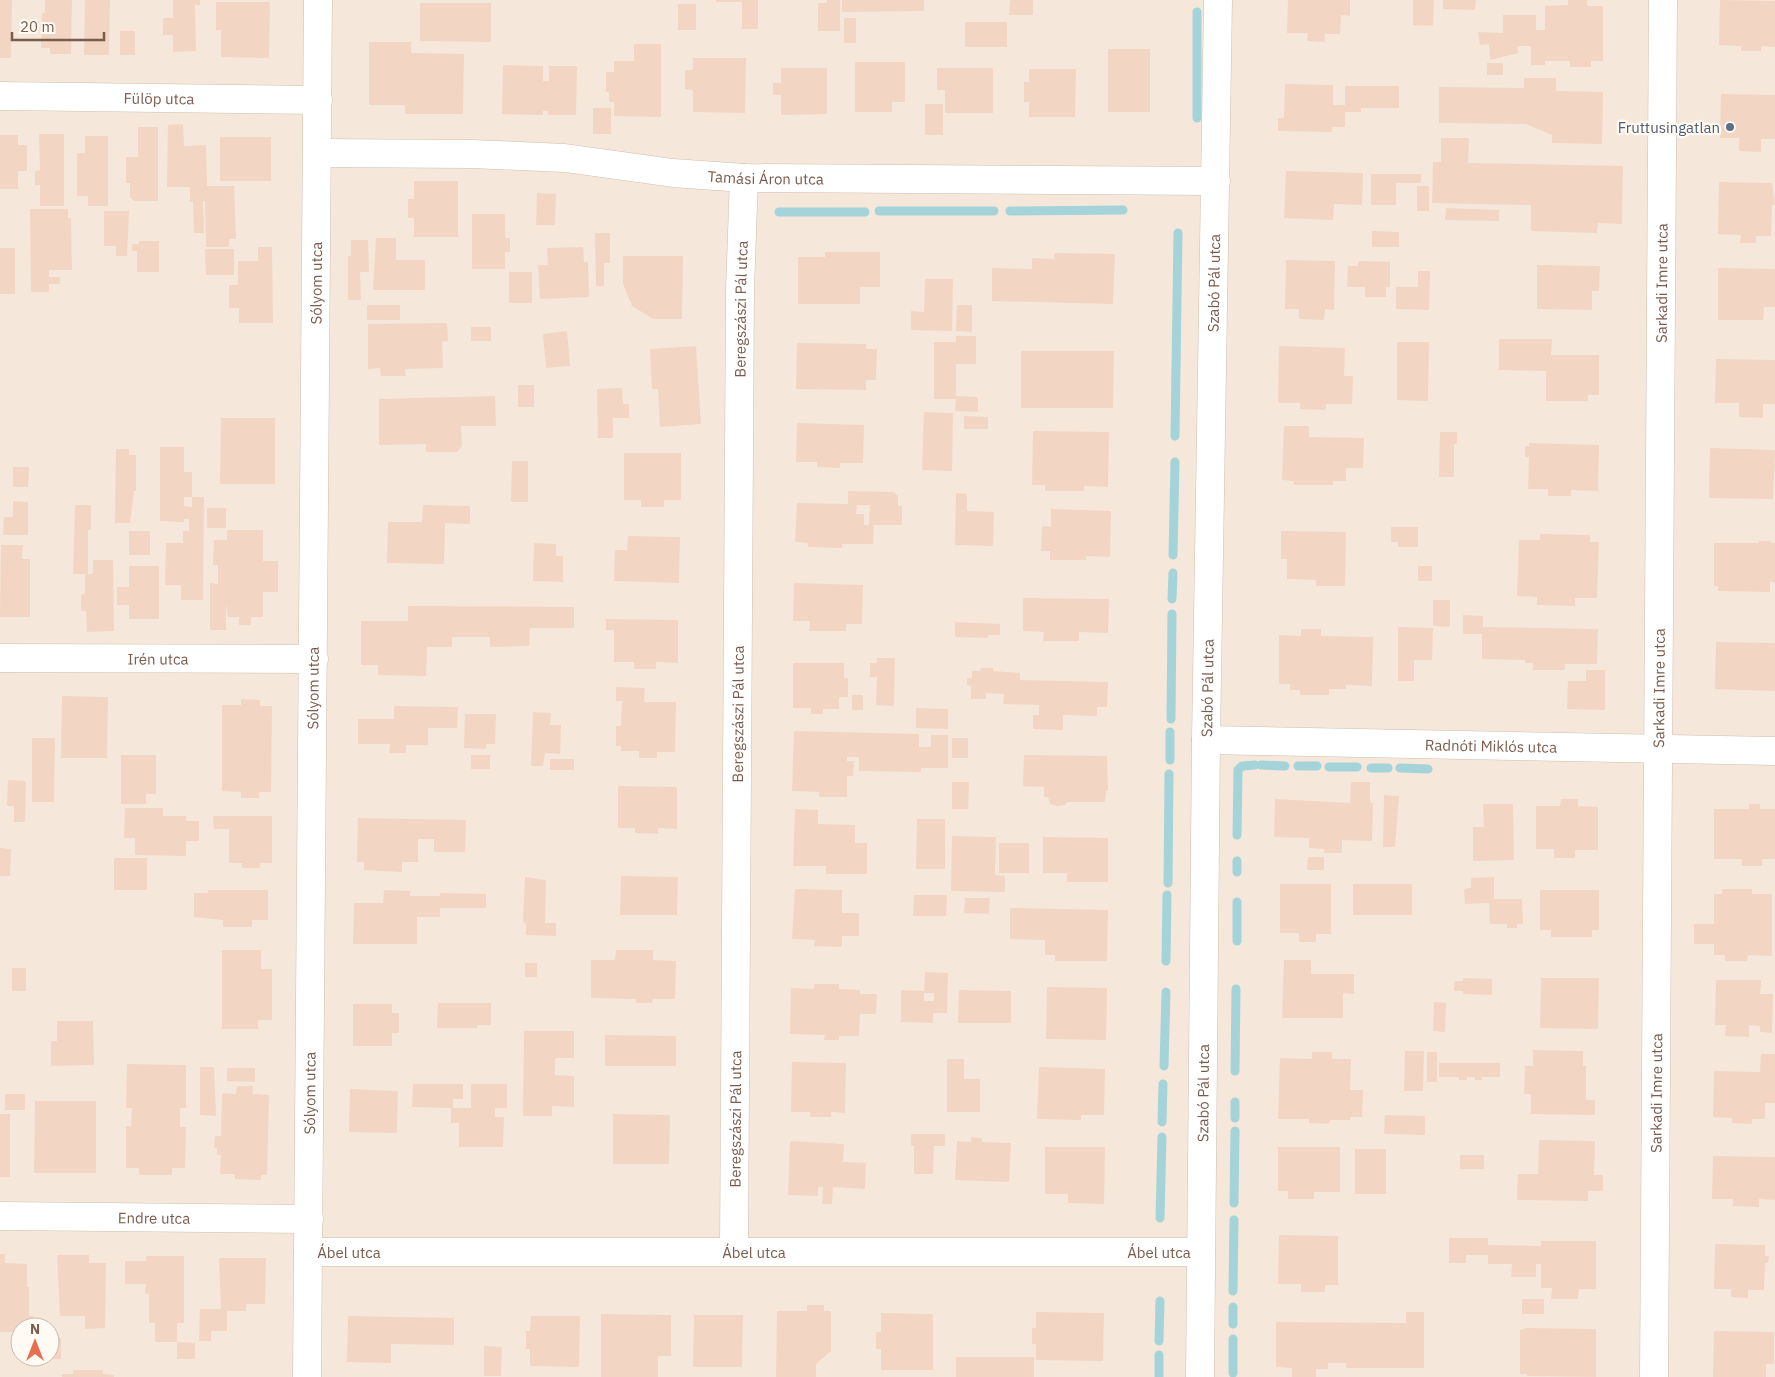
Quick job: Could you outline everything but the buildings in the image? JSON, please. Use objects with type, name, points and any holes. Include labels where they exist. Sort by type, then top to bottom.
[{"type":"street","name":"Sólyom utca","points":[[307,1377],[318,0]]},
{"type":"street","name":"Szabó Pál utca","points":[[1200,1377],[1206,740],[1218,0]]},
{"type":"street","name":"Sarkadi Imre utca","points":[[1654,1377],[1663,0]]},
{"type":"street","name":"Fülöp utca","points":[[0,96],[318,100]]},
{"type":"street","name":"Tamási Áron utca","points":[[317,153],[472,154],[564,158],[672,173],[744,178],[1216,181]]},
{"type":"street","name":"Beregszászi Pál utca","points":[[734,1250],[740,289],[744,178]]},
{"type":"street","name":"Irén utca","points":[[0,658],[314,659]]},
{"type":"street","name":"Radnóti Miklós utca","points":[[1206,740],[1775,751]]},
{"type":"street","name":"Endre utca","points":[[0,1216],[309,1219]]},
{"type":"street","name":"Ábel utca","points":[[308,1252],[734,1250],[1201,1252]]},
{"type":"shaded area","points":[[0,0],[1775,0],[1775,1377],[0,1377]]},
{"type":"waterway","points":[[1197,12],[1197,118]]},
{"type":"waterway","points":[[1010,211],[1123,210]]},
{"type":"waterway","points":[[879,211],[994,211]]},
{"type":"waterway","points":[[779,212],[865,212]]},
{"type":"waterway","points":[[1175,436],[1178,233]]},
{"type":"waterway","points":[[1173,555],[1175,462]]},
{"type":"waterway","points":[[1172,599],[1173,573]]},
{"type":"waterway","points":[[1171,719],[1172,614]]},
{"type":"waterway","points":[[1170,732],[1170,760]]},
{"type":"waterway","points":[[1237,835],[1238,770],[1242,766],[1255,765]]},
{"type":"waterway","points":[[1261,765],[1285,766]]},
{"type":"waterway","points":[[1298,766],[1317,766]]},
{"type":"waterway","points":[[1329,767],[1357,767]]},
{"type":"waterway","points":[[1371,768],[1388,768]]},
{"type":"waterway","points":[[1400,768],[1428,769]]},
{"type":"waterway","points":[[1168,883],[1169,774]]},
{"type":"waterway","points":[[1237,861],[1237,872]]},
{"type":"waterway","points":[[1166,961],[1167,895]]},
{"type":"waterway","points":[[1237,902],[1237,941]]},
{"type":"waterway","points":[[1235,1071],[1236,989]]},
{"type":"waterway","points":[[1164,1066],[1166,992]]},
{"type":"waterway","points":[[1162,1122],[1163,1084]]},
{"type":"waterway","points":[[1235,1102],[1235,1118]]},
{"type":"waterway","points":[[1234,1203],[1235,1131]]},
{"type":"waterway","points":[[1160,1218],[1162,1137]]},
{"type":"waterway","points":[[1233,1291],[1234,1220]]},
{"type":"waterway","points":[[1159,1341],[1160,1301]]},
{"type":"waterway","points":[[1233,1307],[1233,1324]]},
{"type":"waterway","points":[[1233,1339],[1233,1373]]},
{"type":"waterway","points":[[1159,1355],[1159,1377]]},
{"type":"place","name":"Fruttusingatlan","points":[[1730,127]]}]
